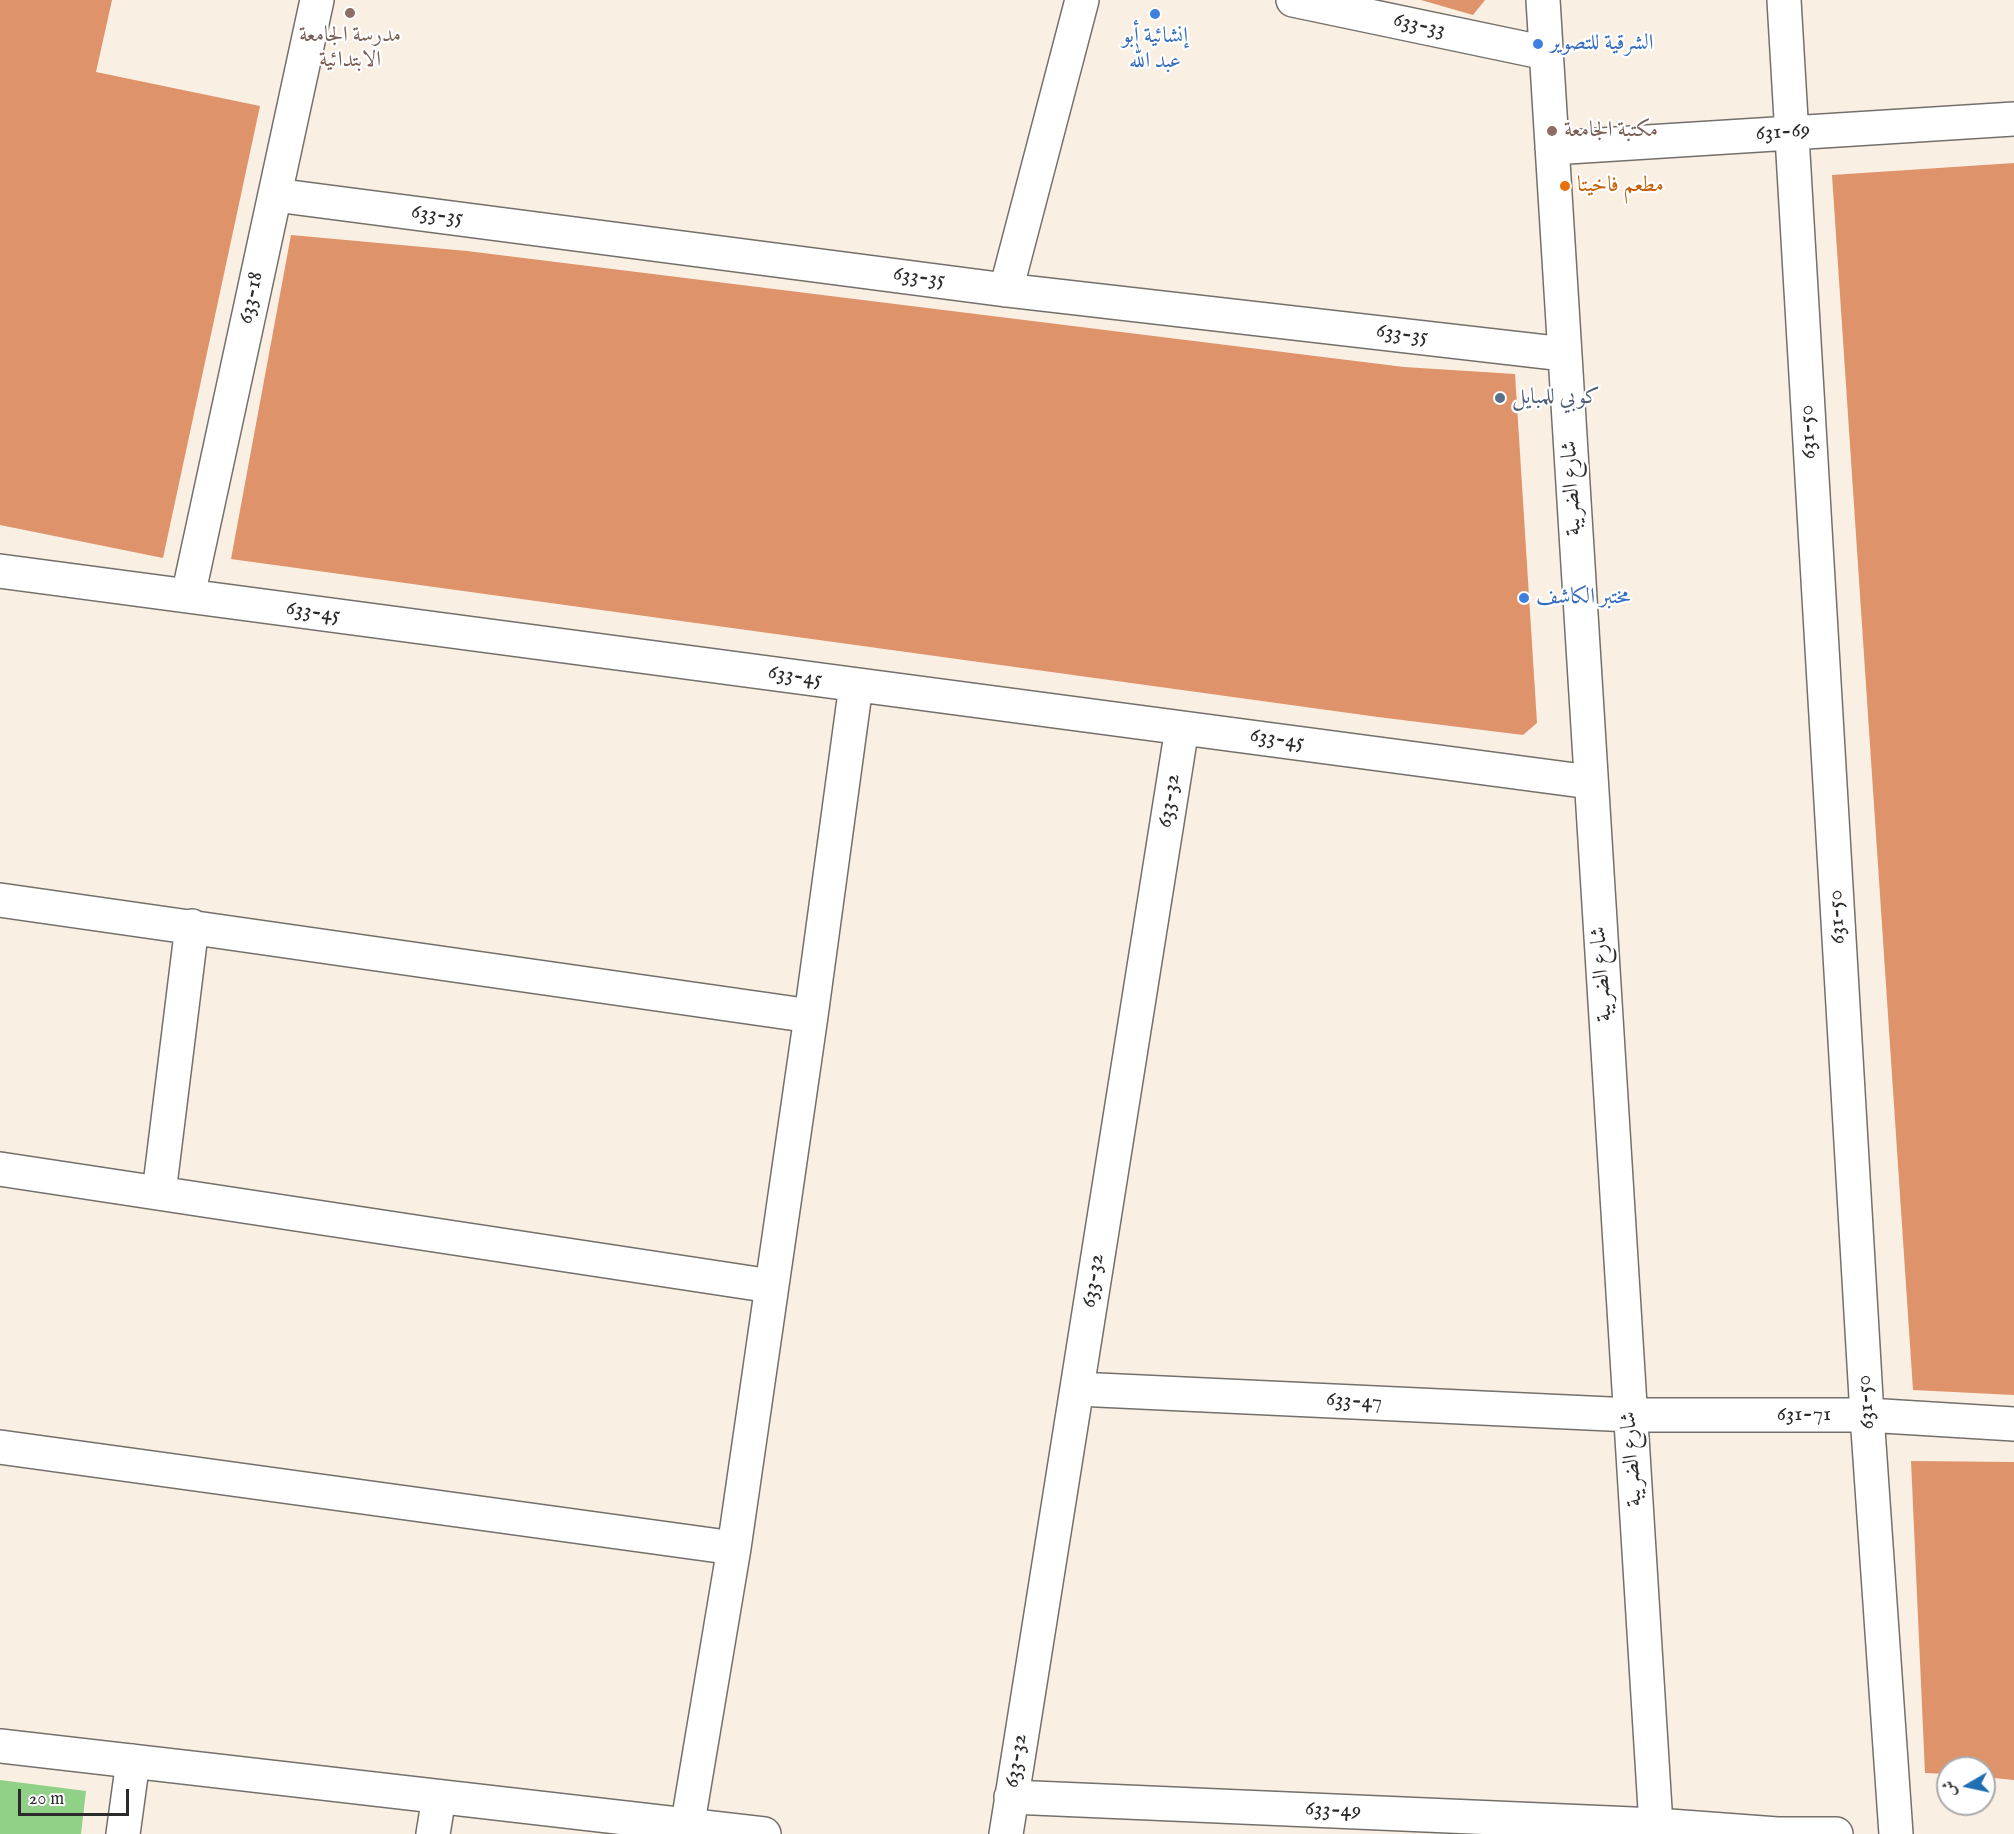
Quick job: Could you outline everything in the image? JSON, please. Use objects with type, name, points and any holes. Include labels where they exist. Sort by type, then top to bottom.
[{"type":"street","name":"633-18","points":[[188,596],[316,0]]},
{"type":"street","points":[[1006,290],[1082,0]]},
{"type":"street","name":"633-33","points":[[1293,0],[1546,53]]},
{"type":"street","name":"شارع الضريبة","points":[[1543,0],[1656,1825]]},
{"type":"street","name":"631-50","points":[[1784,0],[1867,1415],[1896,1834]]},
{"type":"street","name":"631-69","points":[[1552,148],[2014,119]]},
{"type":"street","name":"633-35","points":[[274,195],[1006,290],[1564,354]]},
{"type":"street","name":"633-45","points":[[0,571],[1590,782]]},
{"type":"street","points":[[687,1829],[734,1548],[856,685]]},
{"type":"street","name":"633-32","points":[[1006,1834],[1182,728]]},
{"type":"street","points":[[0,900],[811,1016]]},
{"type":"street","points":[[159,1193],[192,926]]},
{"type":"street","points":[[0,1169],[771,1286]]},
{"type":"street","name":"633-47","points":[[1077,1389],[1631,1415]]},
{"type":"street","name":"631-71","points":[[1631,1415],[1867,1415],[2014,1424]]},
{"type":"street","points":[[0,1447],[734,1548]]},
{"type":"street","points":[[0,1746],[439,1797],[687,1829],[764,1834]]},
{"type":"street","points":[[123,1834],[133,1761]]},
{"type":"street","points":[[433,1834],[439,1797]]},
{"type":"street","name":"633-49","points":[[1011,1797],[1656,1825]]},
{"type":"street","points":[[1656,1825],[1778,1834],[1836,1834]]},
{"type":"green space","points":[[0,1780],[86,1791],[81,1834],[0,1834]]},
{"type":"building","points":[[0,0],[112,0],[96,72],[260,106],[163,558],[0,525]]},
{"type":"building","points":[[1421,0],[1485,0],[1473,15]]},
{"type":"building","points":[[2014,163],[2014,1395],[1913,1390],[1832,175]]},
{"type":"building","points":[[291,235],[467,251],[1404,367],[1515,374],[1537,723],[1523,735],[1378,717],[231,559]]},
{"type":"building","points":[[1911,1461],[2014,1462],[2014,1780],[1996,1778],[1996,1756],[1936,1756],[1936,1773],[1925,1773]]},
{"type":"place","name":"مدرسة الجامعة الابتدائية","points":[[350,13]]},
{"type":"place","name":"إنشائية أبو عبد الله","points":[[1155,14]]},
{"type":"place","name":"الشرقية للتصوير","points":[[1538,44]]},
{"type":"place","name":"مكتبة الجامعة","points":[[1552,131]]},
{"type":"place","name":"مطعم فاخيتا","points":[[1565,186]]},
{"type":"place","name":"كوبي للمبايل","points":[[1500,398]]},
{"type":"place","name":"مختبر الكاشف","points":[[1524,598]]}]
